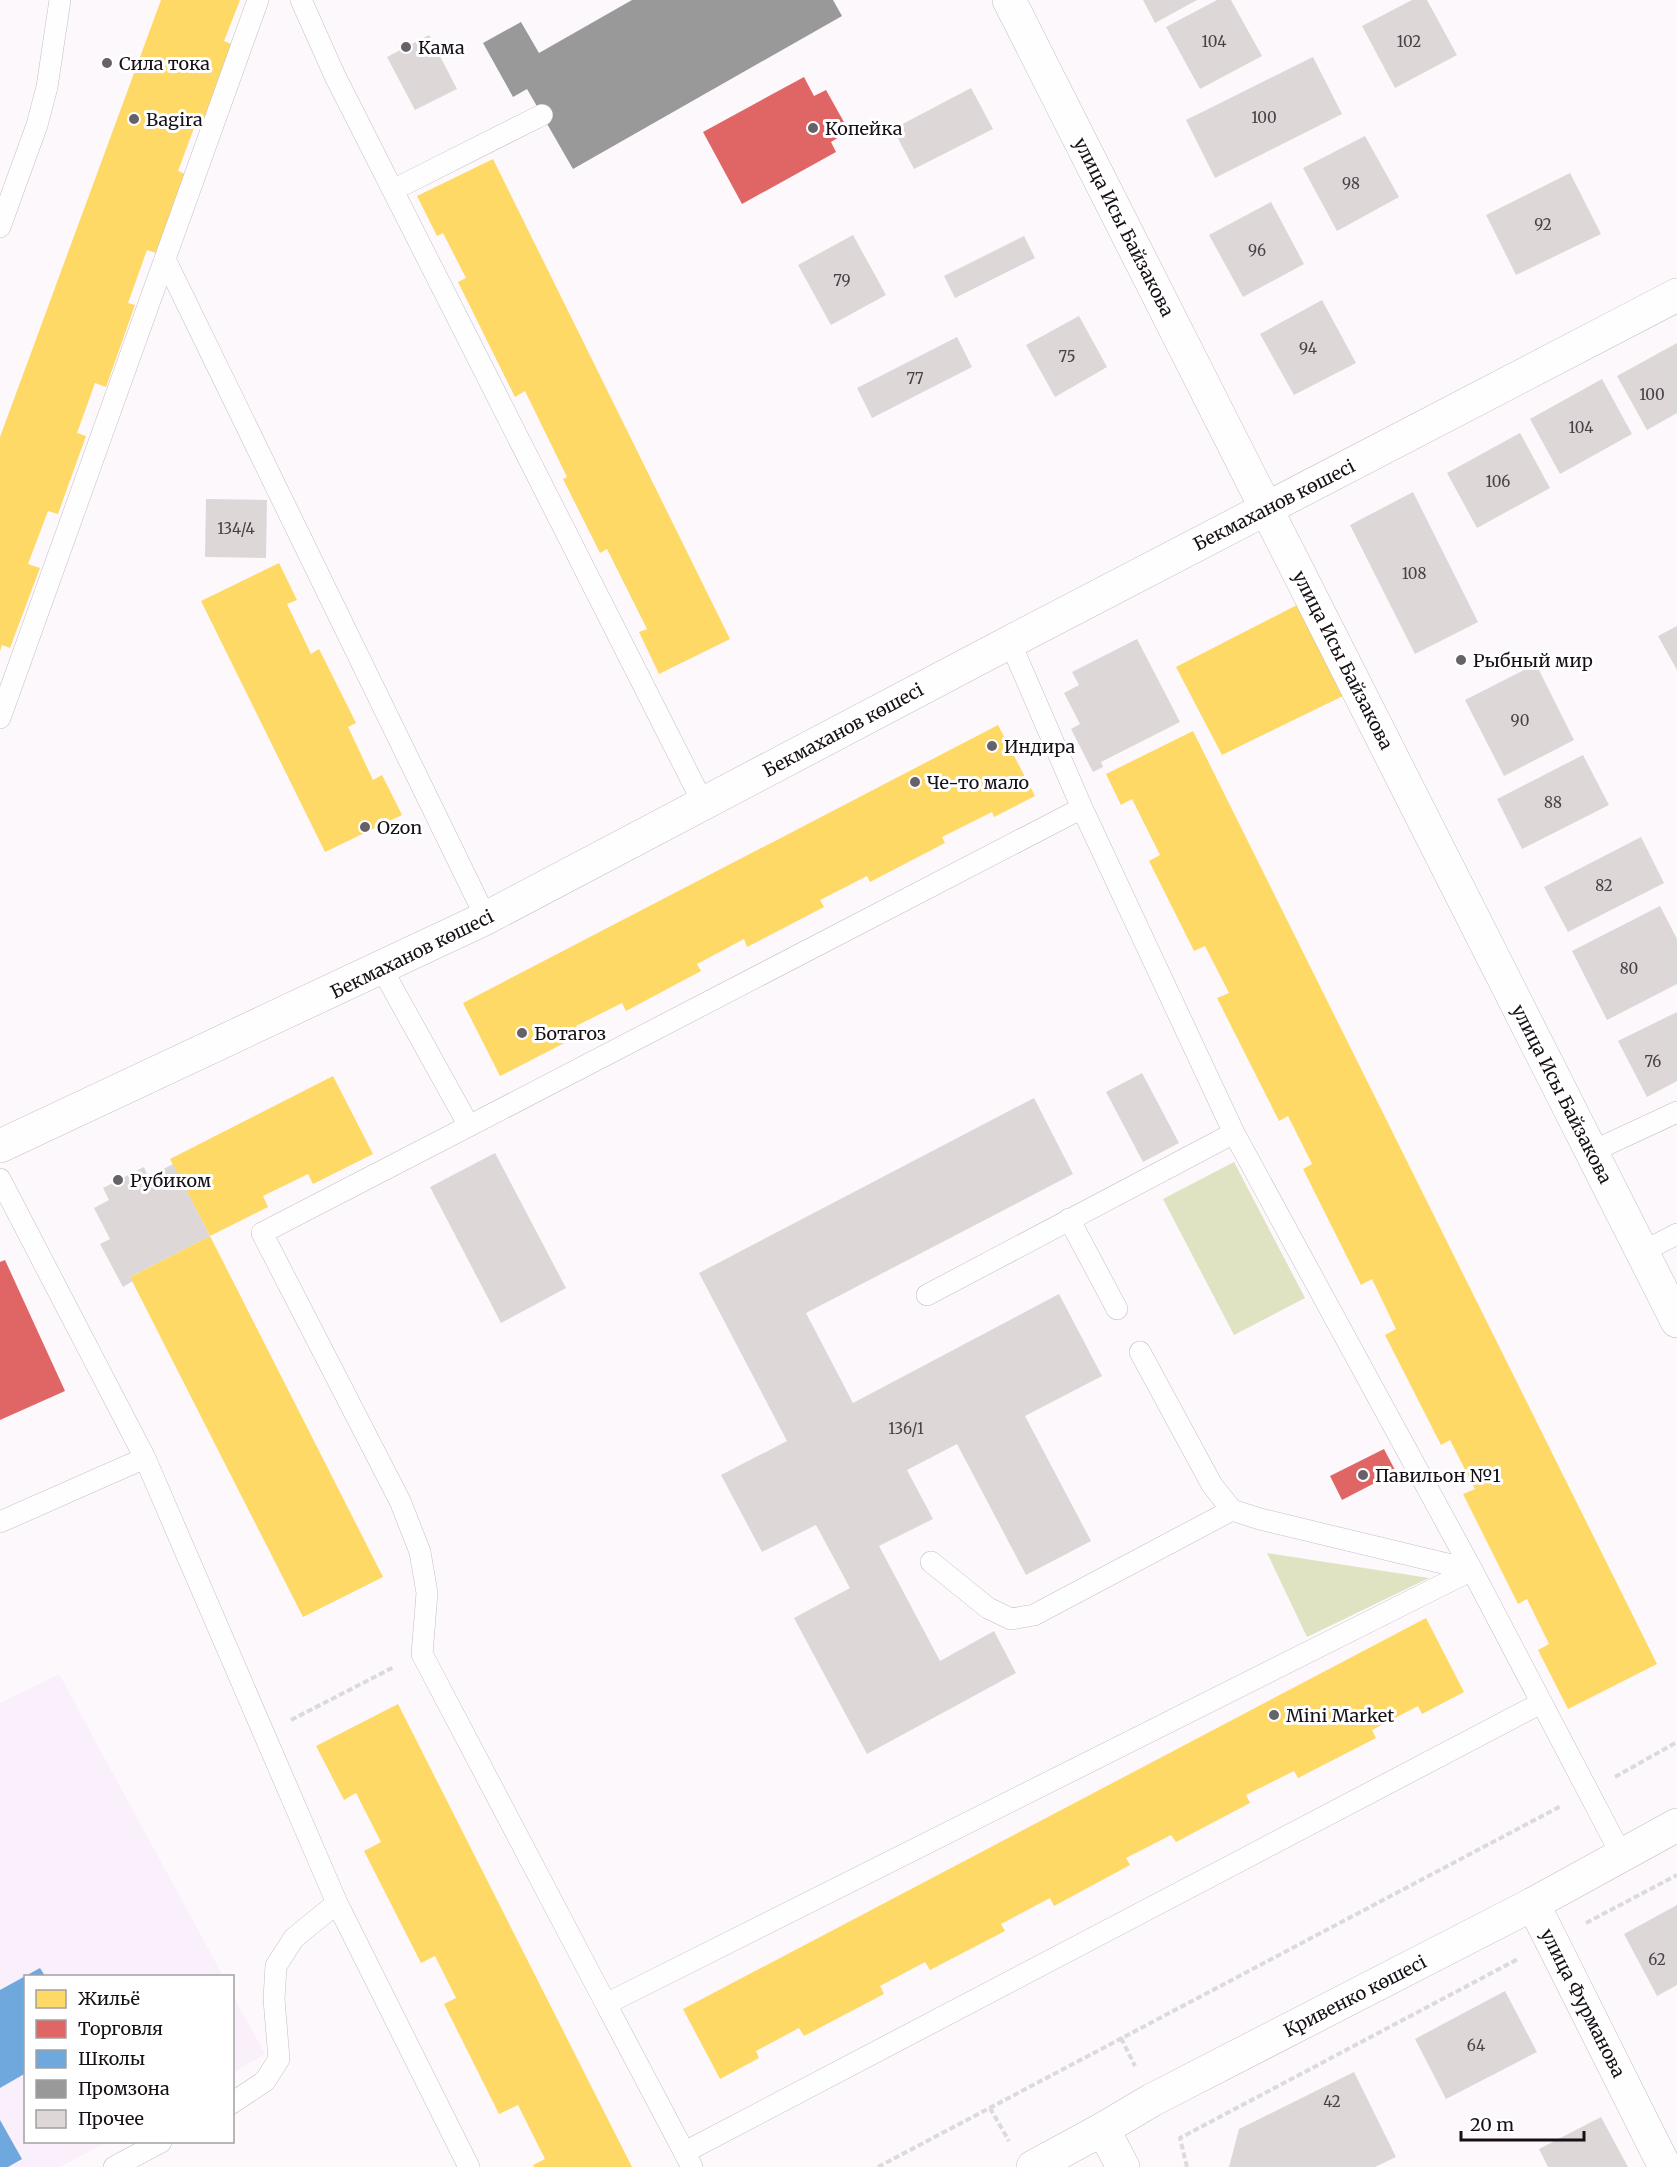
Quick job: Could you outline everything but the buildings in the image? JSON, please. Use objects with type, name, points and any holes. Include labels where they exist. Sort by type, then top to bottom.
[{"type":"street","name":"улица Исы Байзакова","points":[[1009,0],[1677,1321]]},
{"type":"street","name":"Бекмаханов көшесі","points":[[0,1146],[382,969],[486,918],[1010,642],[1677,296]]},
{"type":"street","name":"Кривенко көшесі","points":[[1033,2167],[1103,2130],[1152,2100],[1533,1904],[1677,1825]]},
{"type":"street","name":"улица Фурманова","points":[[1533,1904],[1665,2167]]},
{"type":"street","points":[[1103,2130],[1123,2167]]},
{"type":"lane","points":[[0,228],[37,125],[46,87],[60,0]]},
{"type":"lane","points":[[0,718],[258,0]]},
{"type":"lane","points":[[301,0],[335,76],[703,803]]},
{"type":"lane","points":[[393,190],[542,115]]},
{"type":"lane","points":[[165,259],[486,918]]},
{"type":"lane","points":[[1010,642],[1082,807],[1234,1133],[1472,1570],[1622,1856]]},
{"type":"lane","points":[[1082,807],[262,1233],[400,1502],[420,1552],[427,1593],[422,1654],[688,2159],[1541,1703]]},
{"type":"lane","points":[[382,969],[470,1126]]},
{"type":"lane","points":[[1591,1152],[1677,1112]]},
{"type":"lane","points":[[927,1295],[1234,1133]]},
{"type":"lane","points":[[0,1179],[145,1458],[337,1903],[469,2167]]},
{"type":"lane","points":[[1069,1219],[1117,1309]]},
{"type":"lane","points":[[1642,1252],[1677,1234]]},
{"type":"lane","points":[[1140,1352],[1212,1485],[1232,1510],[1260,1519],[1472,1570]]},
{"type":"lane","points":[[0,1522],[145,1458]]},
{"type":"lane","points":[[931,1563],[988,1608],[1011,1619],[1034,1615],[1232,1510]]},
{"type":"lane","points":[[606,2004],[1472,1570]]},
{"type":"lane","points":[[234,2102],[265,2081],[279,2059],[274,1999],[276,1966],[294,1938],[337,1903]]},
{"type":"lane","points":[[114,2167],[159,2143]]},
{"type":"path","points":[[263,1734],[422,1654]]},
{"type":"path","points":[[878,2167],[1588,1792],[1677,1742]]},
{"type":"path","points":[[1187,2167],[1180,2138],[1677,1875]]},
{"type":"shaded area","points":[[59,1674],[222,1975],[24,1975],[24,2143],[105,2143],[60,2167],[0,2167],[0,1703]]},
{"type":"shaded area","points":[[234,1998],[265,2054],[234,2072]]},
{"type":"green space","points":[[1234,1162],[1305,1298],[1234,1335],[1163,1199]]},
{"type":"green space","points":[[1267,1553],[1429,1578],[1307,1637]]},
{"type":"place","name":"Кама","points":[[406,47]]},
{"type":"place","name":"Сила тока","points":[[107,63]]},
{"type":"place","name":"Bagira","points":[[134,119]]},
{"type":"place","name":"Копейка","points":[[813,128]]},
{"type":"place","name":"Рыбный мир","points":[[1461,660]]},
{"type":"place","name":"Индира","points":[[992,746]]},
{"type":"place","name":"Че-то мало","points":[[915,782]]},
{"type":"place","name":"Ozon","points":[[365,827]]},
{"type":"place","name":"Ботагоз","points":[[522,1033]]},
{"type":"place","name":"Рубиком","points":[[118,1180]]},
{"type":"place","name":"Павильон №1","points":[[1363,1475]]},
{"type":"place","name":"Mini Market","points":[[1274,1715]]}]
